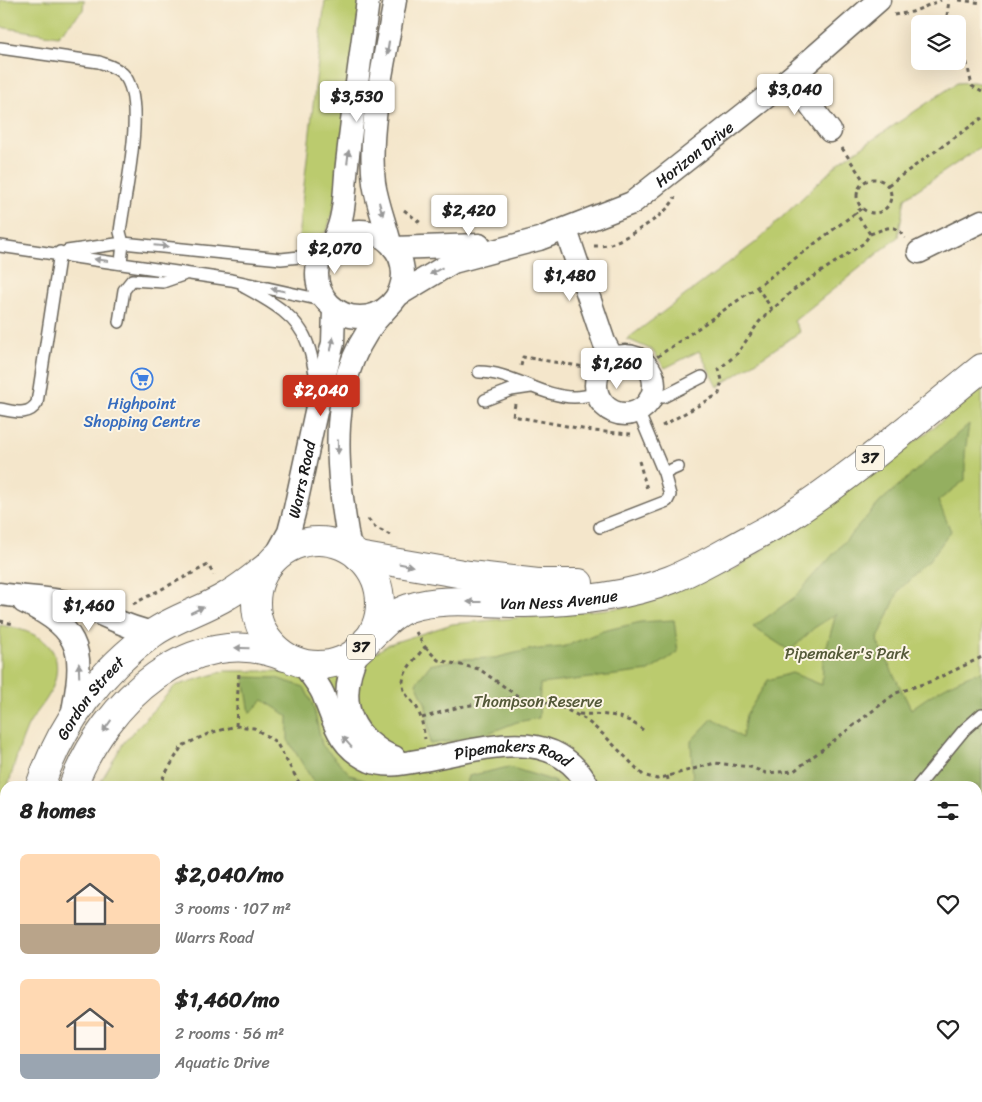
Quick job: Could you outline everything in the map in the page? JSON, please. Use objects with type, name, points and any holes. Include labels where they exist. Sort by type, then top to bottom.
[{"type":"main road","name":"Van Ness Avenue","points":[[363,645],[394,616],[407,608],[440,602],[526,603],[558,601],[633,590],[669,580],[703,566],[783,521],[829,489],[982,368]]},
{"type":"main road","name":"Van Ness Avenue","points":[[354,553],[469,575],[572,584],[612,580],[695,561],[751,538]]},
{"type":"main road","name":"37","points":[[271,563],[287,549],[302,543],[319,541],[335,544],[354,553],[368,568],[376,581],[379,596],[379,612],[375,627],[363,645],[349,656],[326,664],[295,661]]},
{"type":"main road","name":"Gordon Street","points":[[42,781],[55,748],[72,718],[97,682],[154,633],[227,596],[271,563]]},
{"type":"main road","points":[[271,563],[259,582],[256,599],[257,617],[264,634],[274,648],[295,661]]},
{"type":"main road","name":"Gordon Street","points":[[76,781],[90,752],[120,708],[156,675],[200,654],[221,649],[259,649],[295,661]]},
{"type":"street","points":[[368,0],[347,165],[346,196],[340,227],[316,268],[320,291],[330,305],[347,315],[362,317],[376,314],[393,301],[402,284],[403,271],[400,259],[392,245],[376,189],[373,158],[377,111],[395,0]]},
{"type":"street","name":"Horizon Drive","points":[[393,301],[453,262],[566,230],[632,203],[790,78],[879,0]]},
{"type":"street","points":[[790,78],[830,131]]},
{"type":"street","points":[[919,252],[982,221]]},
{"type":"street","points":[[330,243],[348,232],[363,230],[377,234],[392,245]]},
{"type":"street","points":[[566,230],[608,351],[598,374],[598,393],[604,405],[616,412],[631,413],[645,402],[653,379],[645,364],[630,357],[608,351]]},
{"type":"street","name":"Horizon Drive","points":[[392,245],[421,247],[489,245],[566,230]]},
{"type":"street","name":"Warrs Road","points":[[354,553],[340,487],[338,438],[340,410],[345,385],[359,347],[374,322],[393,301]]},
{"type":"street","name":"Warrs Road","points":[[271,563],[289,532],[333,344],[330,305]]},
{"type":"street","points":[[5,595],[68,602],[93,611],[124,626],[154,633]]},
{"type":"street","points":[[5,595],[46,613],[60,623],[70,635],[80,666],[72,718]]},
{"type":"street","points":[[363,645],[349,678],[347,696],[352,723],[368,741],[390,756],[409,760],[423,760]]},
{"type":"street","name":"Pipemakers Road","points":[[295,661],[323,695],[333,725],[354,750],[370,761],[395,765],[492,746],[532,746],[555,752],[571,761],[585,781]]},
{"type":"lane","points":[[0,48],[99,62],[111,66],[123,74],[130,86],[135,102],[134,130],[120,232],[123,243],[121,263]]},
{"type":"lane","points":[[59,254],[123,243],[281,259],[309,256],[330,243]]},
{"type":"lane","points":[[0,246],[231,280],[330,305]]},
{"type":"lane","points":[[0,409],[29,412],[37,402],[59,254]]},
{"type":"lane","points":[[119,322],[124,290],[132,280],[163,282],[186,274]]},
{"type":"lane","points":[[231,280],[274,304],[288,315],[298,327],[308,342],[320,393]]},
{"type":"lane","points":[[479,372],[491,372],[518,386],[533,387],[574,397],[598,393]]},
{"type":"lane","points":[[600,528],[667,501],[670,495],[645,402],[662,397],[702,377]]},
{"type":"lane","points":[[485,400],[518,386]]},
{"type":"lane","points":[[664,473],[678,467]]},
{"type":"lane","points":[[922,781],[964,730],[982,714]]},
{"type":"path","points":[[947,15],[949,0]]},
{"type":"path","points":[[959,0],[982,3]]},
{"type":"path","points":[[966,59],[972,86],[982,92]]},
{"type":"path","points":[[888,185],[982,118]]},
{"type":"path","points":[[830,131],[864,181]]},
{"type":"path","points":[[862,208],[875,213],[884,209],[891,200],[888,185],[878,179],[864,181]]},
{"type":"path","points":[[862,208],[857,193],[864,181]]},
{"type":"path","points":[[398,204],[422,224],[421,247]]},
{"type":"path","points":[[634,443],[632,434],[594,431],[513,416],[523,357],[585,367],[591,363],[589,350],[608,351],[622,342],[640,349],[654,359],[756,287],[862,208]]},
{"type":"path","points":[[855,212],[870,234]]},
{"type":"path","points":[[671,422],[719,394],[722,380],[719,369],[737,354],[759,322],[772,309],[792,291],[864,243],[870,234],[894,227],[900,229],[913,252],[919,252]]},
{"type":"path","points":[[756,287],[772,309]]},
{"type":"path","points":[[637,452],[647,489]]},
{"type":"path","points":[[424,647],[438,660],[479,669],[519,697]]},
{"type":"path","points":[[422,718],[459,708],[519,697],[557,705],[585,719],[643,774],[657,778],[716,763],[750,767],[766,773],[794,770],[896,692],[947,675],[982,657]]},
{"type":"path","points":[[576,714],[621,716],[631,720],[644,730]]},
{"type":"path","points":[[161,781],[182,746],[210,733],[236,726],[254,728],[276,742],[298,781]]},
{"type":"path","points":[[667,776],[668,781]]},
{"type":"green space","points":[[0,0],[84,0],[83,10],[58,36],[0,27]]},
{"type":"green space","points":[[325,0],[360,0],[337,196],[327,231],[307,245],[300,245],[299,229]]},
{"type":"green space","points":[[973,82],[982,84],[982,146],[905,198],[898,237],[794,321],[800,332],[718,387],[699,351],[665,368],[652,350],[627,339],[755,243],[841,161],[957,83]]},
{"type":"green space","points":[[982,389],[982,781],[101,781],[124,742],[175,686],[225,671],[279,671],[338,677],[389,644],[452,624],[628,607],[735,569],[921,437]]},
{"type":"green space","name":"Pipemaker's Park","points":[[969,424],[965,453],[965,480],[938,501],[951,531],[929,561],[899,590],[877,641],[911,709],[945,687],[982,671],[982,781],[693,781],[691,741],[713,718],[742,738],[746,715],[768,680],[792,673],[822,685],[823,660],[836,614],[814,628],[790,651],[753,627],[795,597],[881,501]]},
{"type":"green space","name":"Thompson Reserve","points":[[674,620],[678,652],[649,671],[540,684],[539,718],[517,722],[478,737],[430,744],[426,705],[416,683],[430,665],[460,659],[495,658],[528,650],[563,647],[603,631],[641,622]]},
{"type":"green space","points":[[0,625],[26,631],[46,643],[53,651],[56,661],[56,674],[52,689],[27,728],[9,781],[0,781]]},
{"type":"green space","points":[[244,677],[276,678],[304,687],[313,705],[322,745],[351,775],[366,781],[313,781],[288,740],[288,716],[263,700],[250,713]]},
{"type":"green space","points":[[509,767],[554,781],[468,781],[469,776]]},
{"type":"place","name":"Highpoint Shopping Centre","points":[[142,379]]}]
